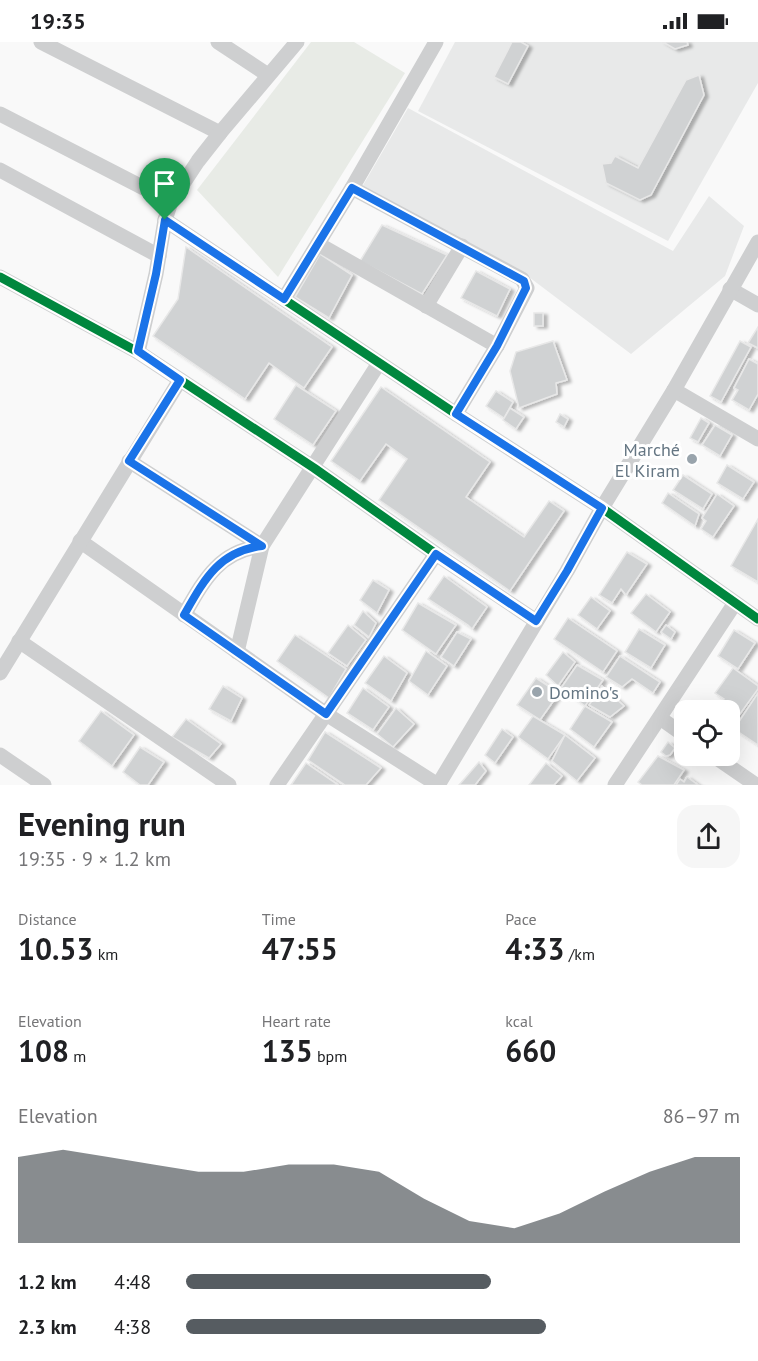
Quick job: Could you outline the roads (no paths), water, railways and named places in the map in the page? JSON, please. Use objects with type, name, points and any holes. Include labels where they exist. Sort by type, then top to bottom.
[{"type":"street","points":[[40,42],[220,134]]},
{"type":"street","points":[[218,42],[268,75]]},
{"type":"street","points":[[138,351],[165,220],[171,202],[198,161],[297,42]]},
{"type":"street","points":[[284,299],[352,188],[436,42]]},
{"type":"street","points":[[0,114],[171,202]]},
{"type":"street","points":[[0,170],[159,256]]},
{"type":"street","points":[[352,188],[462,246],[526,283],[526,288],[497,346],[456,414]]},
{"type":"street","points":[[165,220],[456,414],[602,508],[758,619]]},
{"type":"street","points":[[80,542],[326,714],[438,785],[674,390],[758,242]]},
{"type":"street","points":[[318,244],[497,346]]},
{"type":"street","points":[[426,306],[462,246]]},
{"type":"street","points":[[0,277],[138,351],[314,468],[536,621]]},
{"type":"street","points":[[730,289],[758,304]]},
{"type":"street","points":[[237,652],[262,546],[379,363]]},
{"type":"street","points":[[0,673],[180,380]]},
{"type":"street","points":[[674,390],[758,439]]},
{"type":"street","points":[[129,461],[262,546]]},
{"type":"street","points":[[184,615],[200,586],[214,568],[239,550],[262,546]]},
{"type":"street","points":[[277,785],[436,554]]},
{"type":"street","points":[[615,785],[735,603]]},
{"type":"street","points":[[19,641],[229,785]]},
{"type":"street","points":[[660,718],[674,728]]},
{"type":"street","points":[[0,755],[44,785]]},
{"type":"street","points":[[728,766],[756,785]]},
{"type":"place","name":"Marché El Kiram","points":[[692,459]]},
{"type":"place","name":"Domino's","points":[[537,692]]}]
